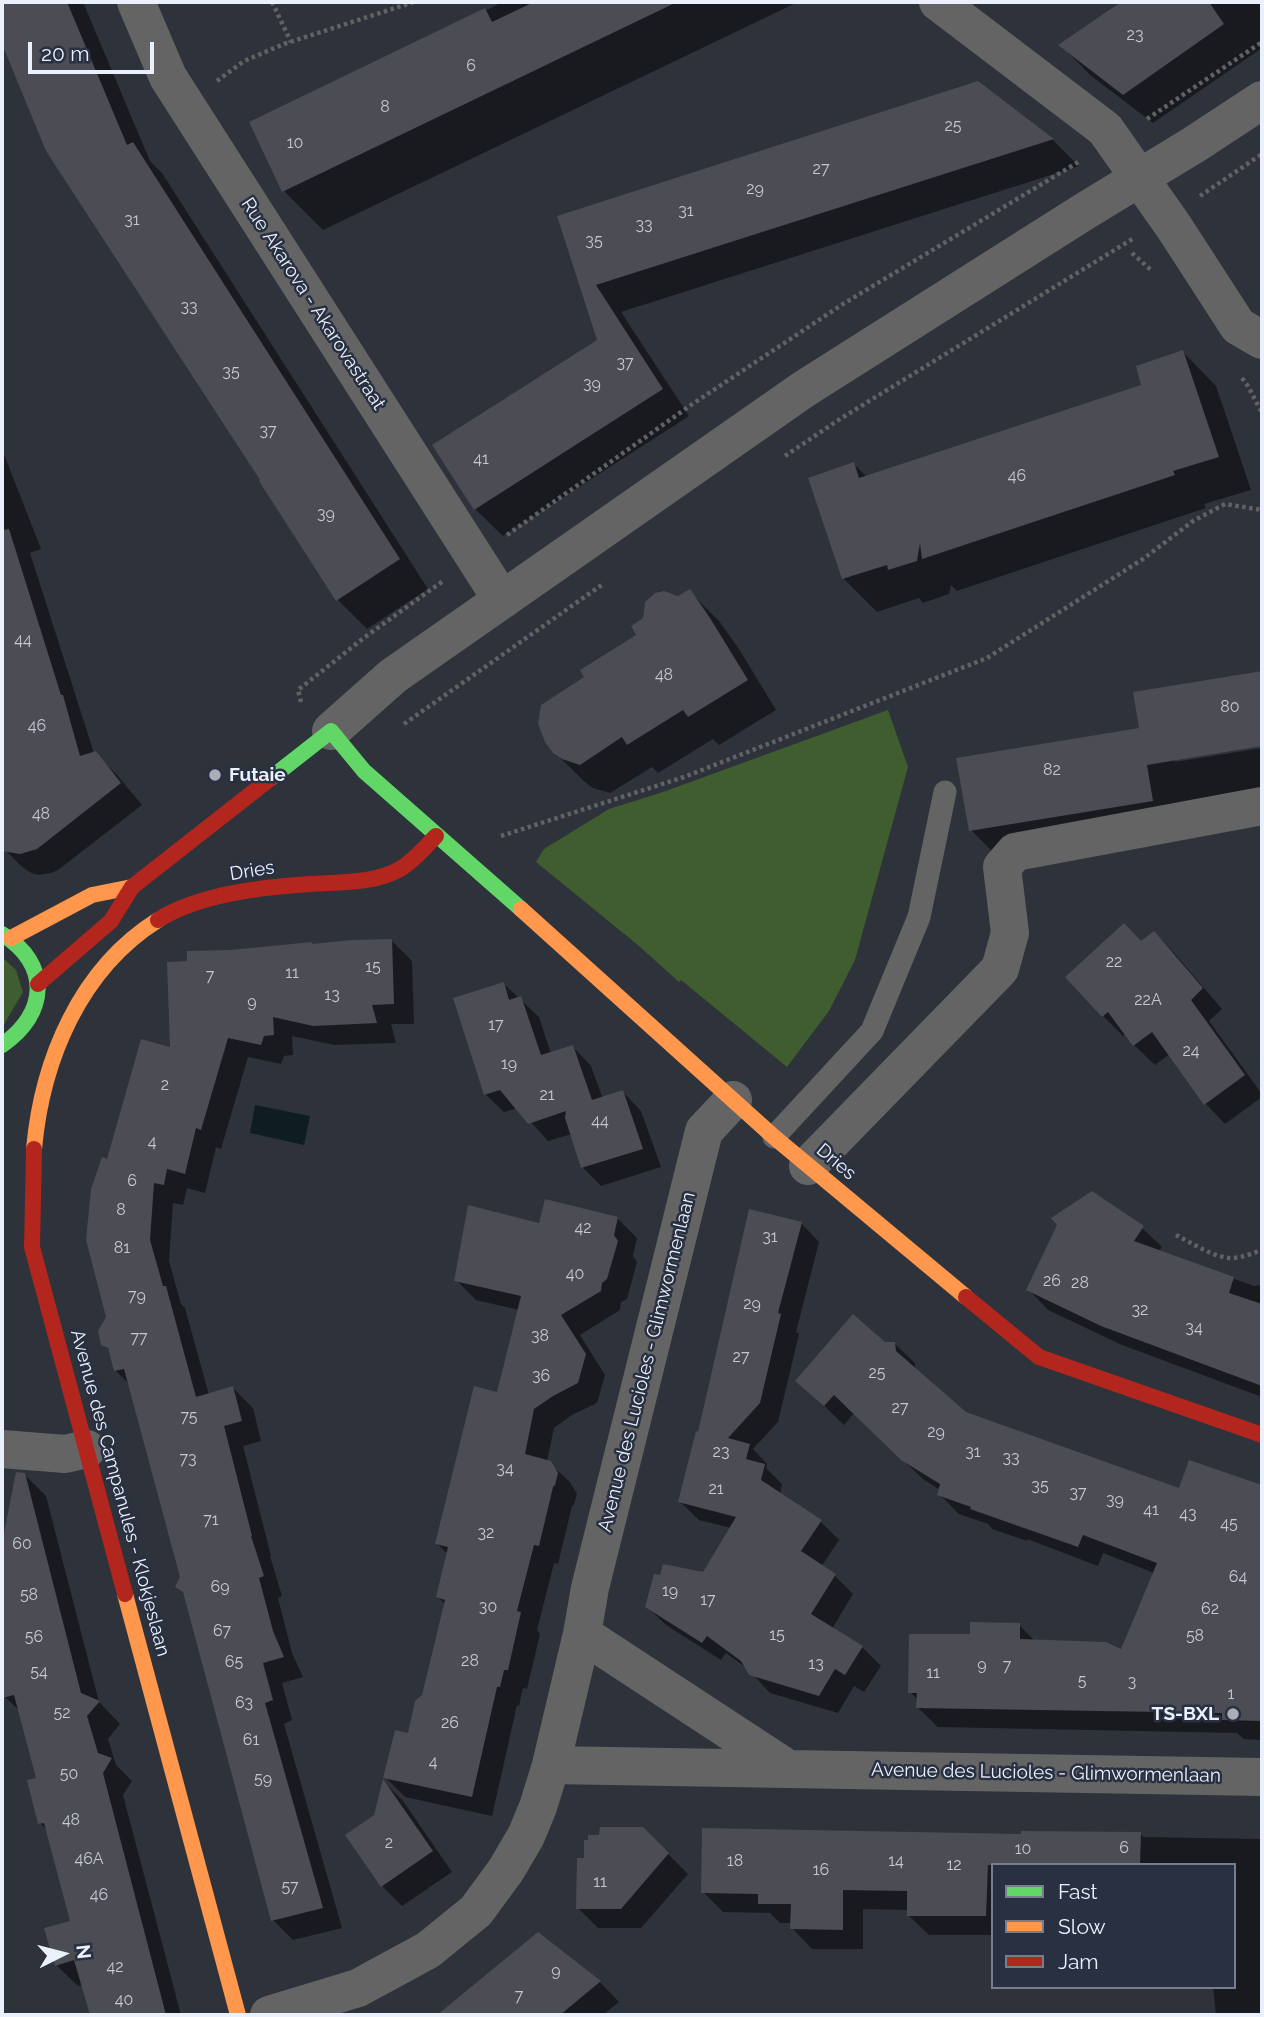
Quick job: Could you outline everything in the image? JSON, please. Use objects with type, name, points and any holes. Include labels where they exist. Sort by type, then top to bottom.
[{"type":"street","name":"Rue Akarova - Akarovastraat","points":[[136,2],[168,78],[502,600]]},
{"type":"street","points":[[938,2],[1105,129],[1168,217],[1238,326],[1262,340]]},
{"type":"street","points":[[2,1045],[20,1033],[31,1018],[37,1002],[38,984],[34,966],[25,950],[6,936],[70,908],[92,895],[132,887],[343,745],[393,676],[804,389],[1262,100]]},
{"type":"street","name":"Dries","points":[[343,745],[364,771],[774,1137],[1039,1357],[1262,1435]]},
{"type":"street","points":[[808,1166],[1000,969],[1010,933],[1002,867],[1015,852],[1262,806]]},
{"type":"street","name":"Dries","points":[[90,985],[110,959],[136,934],[163,916],[208,899],[296,885],[384,877],[401,869],[436,836]]},
{"type":"street","points":[[38,984],[111,921],[132,887]]},
{"type":"street","name":"Avenue des Campanules - Klokjeslaan","points":[[90,985],[77,1003],[57,1044],[40,1105],[34,1136],[32,1247],[238,2015]]},
{"type":"street","name":"Avenue des Lucioles - Glimwormenlaan","points":[[733,1100],[704,1131],[590,1588],[551,1765],[1262,1777]]},
{"type":"street","points":[[2,1449],[65,1454],[87,1449]]},
{"type":"street","points":[[582,1634],[788,1769]]},
{"type":"street","points":[[269,2015],[358,1988],[428,1950],[476,1911],[506,1870],[526,1836],[551,1765]]},
{"type":"lane","points":[[774,1137],[872,1031],[919,917],[945,792]]},
{"type":"path","points":[[272,2],[291,42]]},
{"type":"path","points":[[185,104],[244,61],[291,42],[414,2]]},
{"type":"path","points":[[475,558],[691,405],[843,304],[1113,141],[1262,42]]},
{"type":"path","points":[[775,463],[851,412],[1168,217],[1262,153]]},
{"type":"path","points":[[1248,386],[1262,413]]},
{"type":"path","points":[[489,840],[684,777],[987,659],[1143,559],[1193,521],[1224,505],[1262,510]]},
{"type":"path","points":[[343,745],[610,579]]},
{"type":"path","points":[[1176,1235],[1228,1258],[1262,1250]]},
{"type":"green space","points":[[888,710],[908,767],[855,960],[829,1011],[787,1067],[681,980],[679,982],[536,862],[544,849],[609,809]]},
{"type":"green space","points":[[2,957],[16,970],[23,992],[2,1028]]},
{"type":"shaded area","points":[[255,1105],[310,1116],[304,1145],[250,1133]]},
{"type":"building","points":[[2,2],[67,2],[127,145],[133,142],[400,559],[336,601],[46,151],[2,44]]},
{"type":"building","points":[[534,2],[677,2],[282,192],[249,122],[485,8],[492,22]]},
{"type":"building","points":[[1121,2],[1209,2],[1224,24],[1123,95],[1058,45]]},
{"type":"building","points":[[978,81],[1054,139],[596,285],[663,389],[474,510],[432,445],[597,340],[557,216]]},
{"type":"building","points":[[1183,350],[1219,457],[1173,471],[1175,475],[922,559],[920,543],[917,561],[888,570],[887,565],[842,579],[808,478],[854,462],[859,478],[1141,385],[1136,366]]},
{"type":"building","points":[[9,529],[80,756],[96,751],[121,783],[37,849],[20,854],[2,851],[2,530]]},
{"type":"building","points":[[690,589],[748,680],[688,717],[683,710],[627,745],[622,737],[580,765],[553,753],[545,742],[538,723],[541,705],[584,677],[580,670],[636,635],[631,626],[643,618],[645,602],[655,593],[664,591],[678,596]]},
{"type":"building","points":[[1262,671],[1262,746],[1147,765],[1153,801],[969,831],[956,758],[1139,728],[1133,692]]},
{"type":"building","points":[[1124,923],[1141,941],[1154,931],[1203,988],[1191,1000],[1245,1075],[1204,1105],[1152,1032],[1133,1046],[1108,1012],[1102,1017],[1065,977]]},
{"type":"building","points":[[392,939],[394,1004],[372,1005],[377,1023],[313,1026],[273,1017],[274,1035],[264,1036],[261,1045],[228,1038],[201,1130],[196,1128],[185,1174],[167,1169],[164,1185],[154,1183],[150,1240],[163,1286],[166,1286],[196,1397],[233,1386],[242,1421],[224,1426],[251,1536],[264,1576],[259,1578],[273,1631],[284,1657],[263,1663],[273,1700],[265,1703],[323,1908],[271,1921],[183,1592],[175,1587],[180,1577],[124,1369],[114,1371],[108,1348],[101,1345],[98,1331],[106,1317],[86,1240],[91,1189],[102,1157],[107,1159],[141,1039],[170,1047],[167,962],[187,961],[187,951]]},
{"type":"building","points":[[504,982],[509,1000],[521,996],[541,1055],[573,1045],[592,1100],[623,1090],[643,1149],[581,1168],[565,1118],[566,1111],[528,1124],[500,1090],[484,1095],[453,998]]},
{"type":"building","points":[[1092,1191],[1144,1226],[1134,1241],[1234,1277],[1229,1293],[1262,1304],[1262,1386],[1101,1326],[1026,1290],[1057,1225],[1051,1218]]},
{"type":"building","points":[[545,1199],[618,1217],[614,1235],[618,1241],[601,1291],[561,1315],[586,1354],[578,1383],[534,1409],[525,1454],[551,1461],[558,1473],[539,1546],[534,1545],[517,1611],[521,1612],[508,1670],[504,1670],[500,1687],[497,1687],[472,1797],[383,1778],[395,1730],[408,1733],[415,1701],[422,1695],[445,1600],[436,1597],[448,1547],[435,1544],[474,1386],[497,1392],[521,1296],[454,1281],[468,1205],[539,1223]]},
{"type":"building","points":[[749,1209],[802,1222],[778,1313],[781,1314],[760,1403],[728,1438],[750,1444],[746,1459],[765,1464],[761,1480],[822,1520],[801,1551],[836,1574],[811,1614],[863,1646],[845,1675],[835,1669],[819,1696],[749,1675],[741,1661],[707,1636],[702,1643],[645,1607],[654,1574],[660,1575],[663,1564],[703,1572],[736,1517],[678,1502],[696,1431],[698,1432]]},
{"type":"building","points":[[853,1314],[885,1342],[895,1342],[896,1351],[966,1412],[1179,1488],[1189,1460],[1262,1485],[1262,1721],[1222,1720],[1222,1713],[916,1708],[917,1693],[908,1693],[909,1634],[970,1634],[970,1622],[1020,1623],[1020,1639],[1106,1642],[1121,1649],[1157,1563],[1083,1535],[1078,1547],[937,1495],[940,1484],[901,1460],[834,1395],[824,1406],[795,1381]]},
{"type":"building","points":[[16,1472],[25,1473],[81,1693],[100,1701],[87,1716],[98,1753],[112,1758],[103,1773],[166,2015],[90,2015],[74,1960],[55,1966],[44,1928],[70,1921],[44,1823],[38,1824],[27,1780],[36,1778],[14,1695],[2,1698],[2,1543]]},
{"type":"building","points":[[383,1779],[433,1851],[381,1887],[345,1835],[374,1815]]},
{"type":"building","points":[[600,1827],[643,1827],[669,1853],[621,1909],[576,1909],[577,1858],[584,1858],[584,1840],[588,1840],[588,1835],[599,1835]]},
{"type":"building","points":[[702,1828],[1021,1834],[1021,1831],[1141,1832],[1140,1863],[991,1863],[988,1865],[986,1916],[907,1916],[907,1891],[843,1890],[843,1930],[790,1929],[791,1904],[758,1904],[758,1894],[701,1893]]},
{"type":"building","points":[[538,1932],[601,1981],[560,2015],[437,2015]]},
{"type":"traffic: fast","points":[[271,778],[331,731],[364,771],[521,909]]},
{"type":"traffic: fast","points":[[2,934],[18,946],[29,960],[36,974],[38,989],[28,1019],[17,1033],[2,1045]]},
{"type":"traffic: slow","points":[[11,938],[92,895],[132,887]]},
{"type":"traffic: slow","points":[[521,909],[774,1137],[966,1297]]},
{"type":"traffic: slow","points":[[34,1149],[46,1083],[56,1050],[70,1019],[107,964],[131,940],[158,920]]},
{"type":"traffic: slow","points":[[125,1594],[238,2015]]},
{"type":"traffic: jam","points":[[38,984],[111,921],[132,887],[271,778]]},
{"type":"traffic: jam","points":[[158,920],[192,904],[232,893],[272,887],[356,881],[390,874],[415,858],[436,836]]},
{"type":"traffic: jam","points":[[34,1149],[32,1247],[125,1594]]},
{"type":"traffic: jam","points":[[966,1297],[1039,1357],[1262,1435]]},
{"type":"place","name":"Futaie","points":[[215,775]]},
{"type":"place","name":"TS-BXL","points":[[1233,1714]]}]
